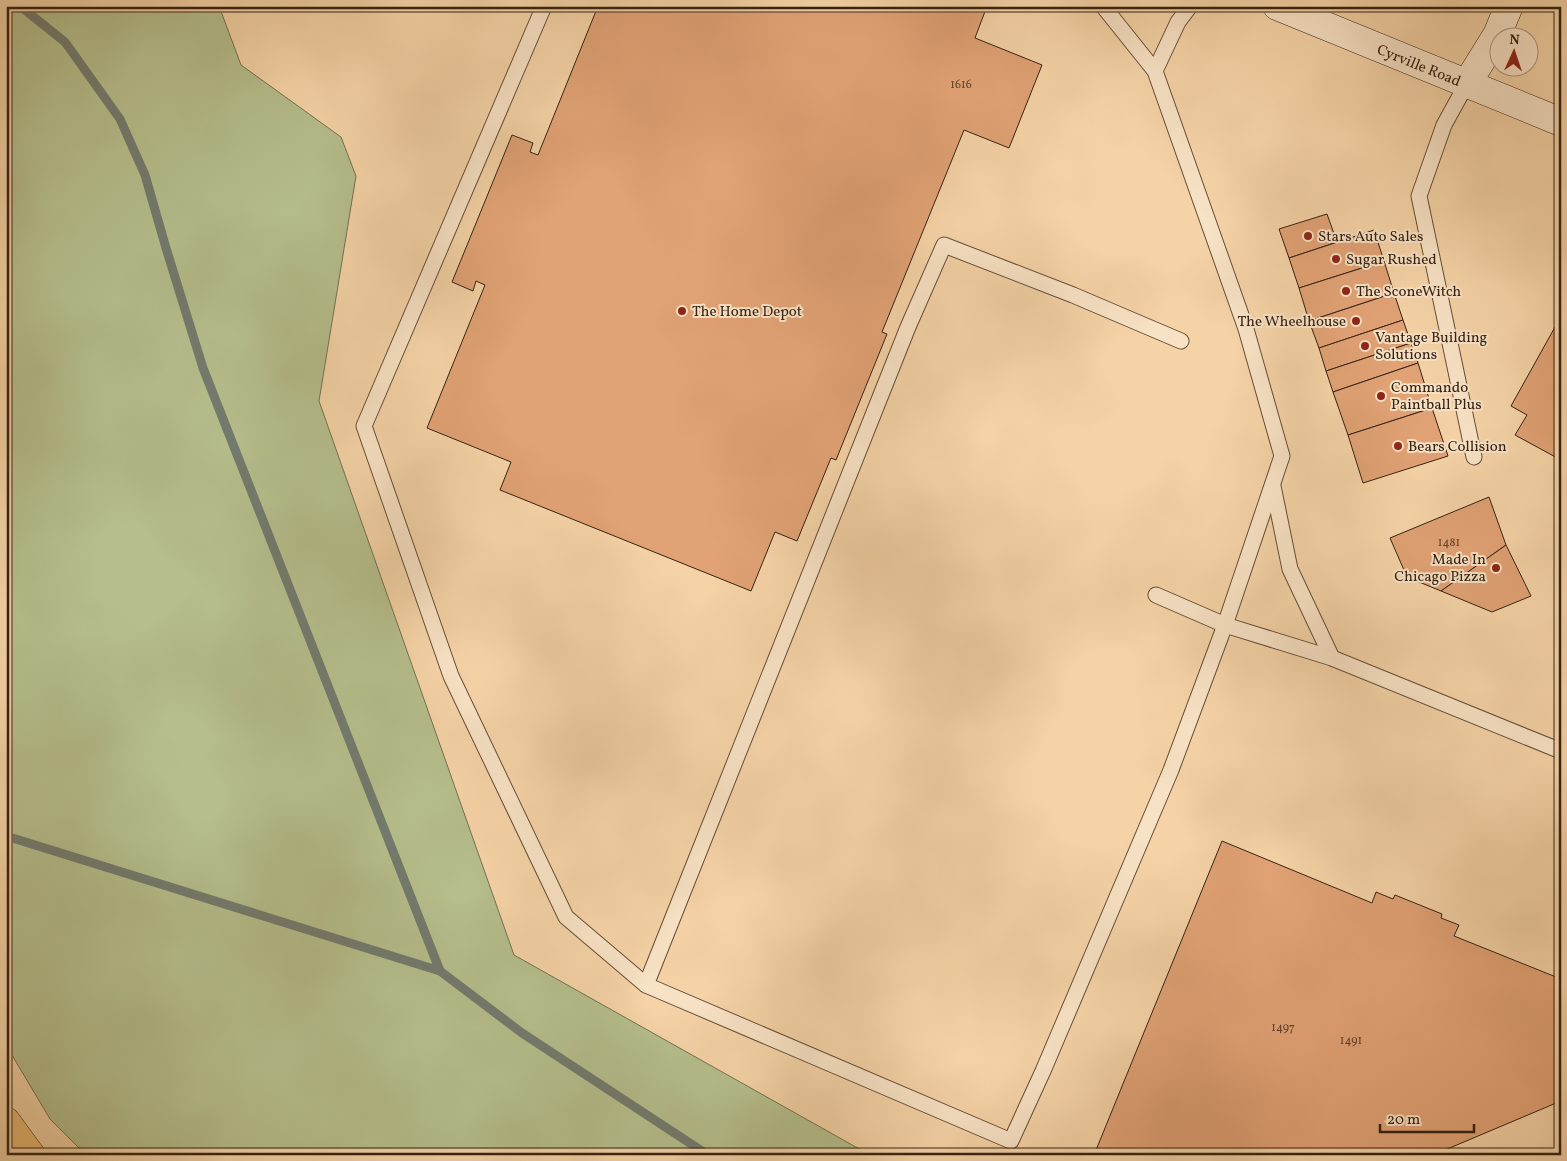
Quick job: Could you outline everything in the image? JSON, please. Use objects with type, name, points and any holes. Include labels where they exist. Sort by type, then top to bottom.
[{"type":"highway","points":[[6,1121],[31,1155]]},
{"type":"main road","name":"Cyrville Road","points":[[1277,6],[1466,85],[1561,122]]},
{"type":"main road","points":[[1466,85],[1497,35],[1508,6]]},
{"type":"lane","points":[[544,6],[364,426],[451,676],[566,918],[646,985],[1011,1141],[1171,770],[1225,625],[1282,456],[1246,329],[1155,71],[1103,6]]},
{"type":"lane","points":[[1155,71],[1178,22],[1190,6]]},
{"type":"lane","points":[[1466,85],[1444,125],[1419,196],[1474,457]]},
{"type":"lane","points":[[646,985],[908,327],[944,245],[1074,295],[1181,341]]},
{"type":"lane","points":[[1272,484],[1290,569],[1332,658]]},
{"type":"lane","points":[[1156,595],[1225,625],[1332,658],[1561,751]]},
{"type":"green space","points":[[6,6],[219,6],[241,65],[341,137],[356,176],[319,401],[514,955],[870,1155],[86,1155],[50,1119],[6,1045]]},
{"type":"building","name":"The Home Depot","points":[[598,6],[987,6],[975,38],[1042,65],[1009,148],[964,130],[882,332],[887,334],[836,460],[831,458],[797,541],[775,532],[751,591],[500,490],[511,462],[427,428],[485,285],[476,281],[473,291],[452,282],[512,135],[533,143],[530,152],[538,155]]},
{"type":"building","name":"Stars Auto Sales","points":[[1327,214],[1337,242],[1289,258],[1279,229]]},
{"type":"building","name":"Sugar Rushed","points":[[1374,230],[1384,261],[1299,288],[1289,258]]},
{"type":"building","name":"The SconeWitch","points":[[1384,261],[1394,293],[1309,321],[1299,288]]},
{"type":"building","name":"The Wheelhouse","points":[[1394,293],[1403,320],[1319,348],[1309,321]]},
{"type":"building","name":"Vantage Building Solutions","points":[[1403,320],[1411,343],[1326,371],[1319,348]]},
{"type":"building","points":[[1555,327],[1561,330],[1561,460],[1515,435],[1527,415],[1511,406]]},
{"type":"building","points":[[1411,343],[1418,363],[1333,392],[1326,371]]},
{"type":"building","name":"Commando Paintball Plus","points":[[1418,363],[1432,408],[1348,435],[1333,392]]},
{"type":"building","name":"Bears Collision","points":[[1432,408],[1448,456],[1363,483],[1348,435]]},
{"type":"building","points":[[1489,497],[1506,545],[1441,591],[1407,577],[1390,538]]},
{"type":"building","name":"Made In Chicago Pizza","points":[[1506,545],[1531,596],[1492,612],[1441,591]]},
{"type":"building","points":[[1222,841],[1372,903],[1376,892],[1393,899],[1395,895],[1442,914],[1441,918],[1459,925],[1454,936],[1561,979],[1561,1101],[1433,1155],[1094,1155]]},
{"type":"waterway","points":[[20,6],[65,42],[120,119],[145,175],[203,368],[440,971],[522,1033],[708,1155]]},
{"type":"waterway","points":[[6,836],[440,971]]},
{"type":"place","name":"Stars Auto Sales","points":[[1308,236]]},
{"type":"place","name":"Sugar Rushed","points":[[1336,259]]},
{"type":"place","name":"The SconeWitch","points":[[1346,291]]},
{"type":"place","name":"The Home Depot","points":[[682,311]]},
{"type":"place","name":"The Wheelhouse","points":[[1356,321]]},
{"type":"place","name":"Vantage Building Solutions","points":[[1365,346]]},
{"type":"place","name":"Commando Paintball Plus","points":[[1381,396]]},
{"type":"place","name":"Bears Collision","points":[[1398,446]]},
{"type":"place","name":"Made In Chicago Pizza","points":[[1496,568]]}]
